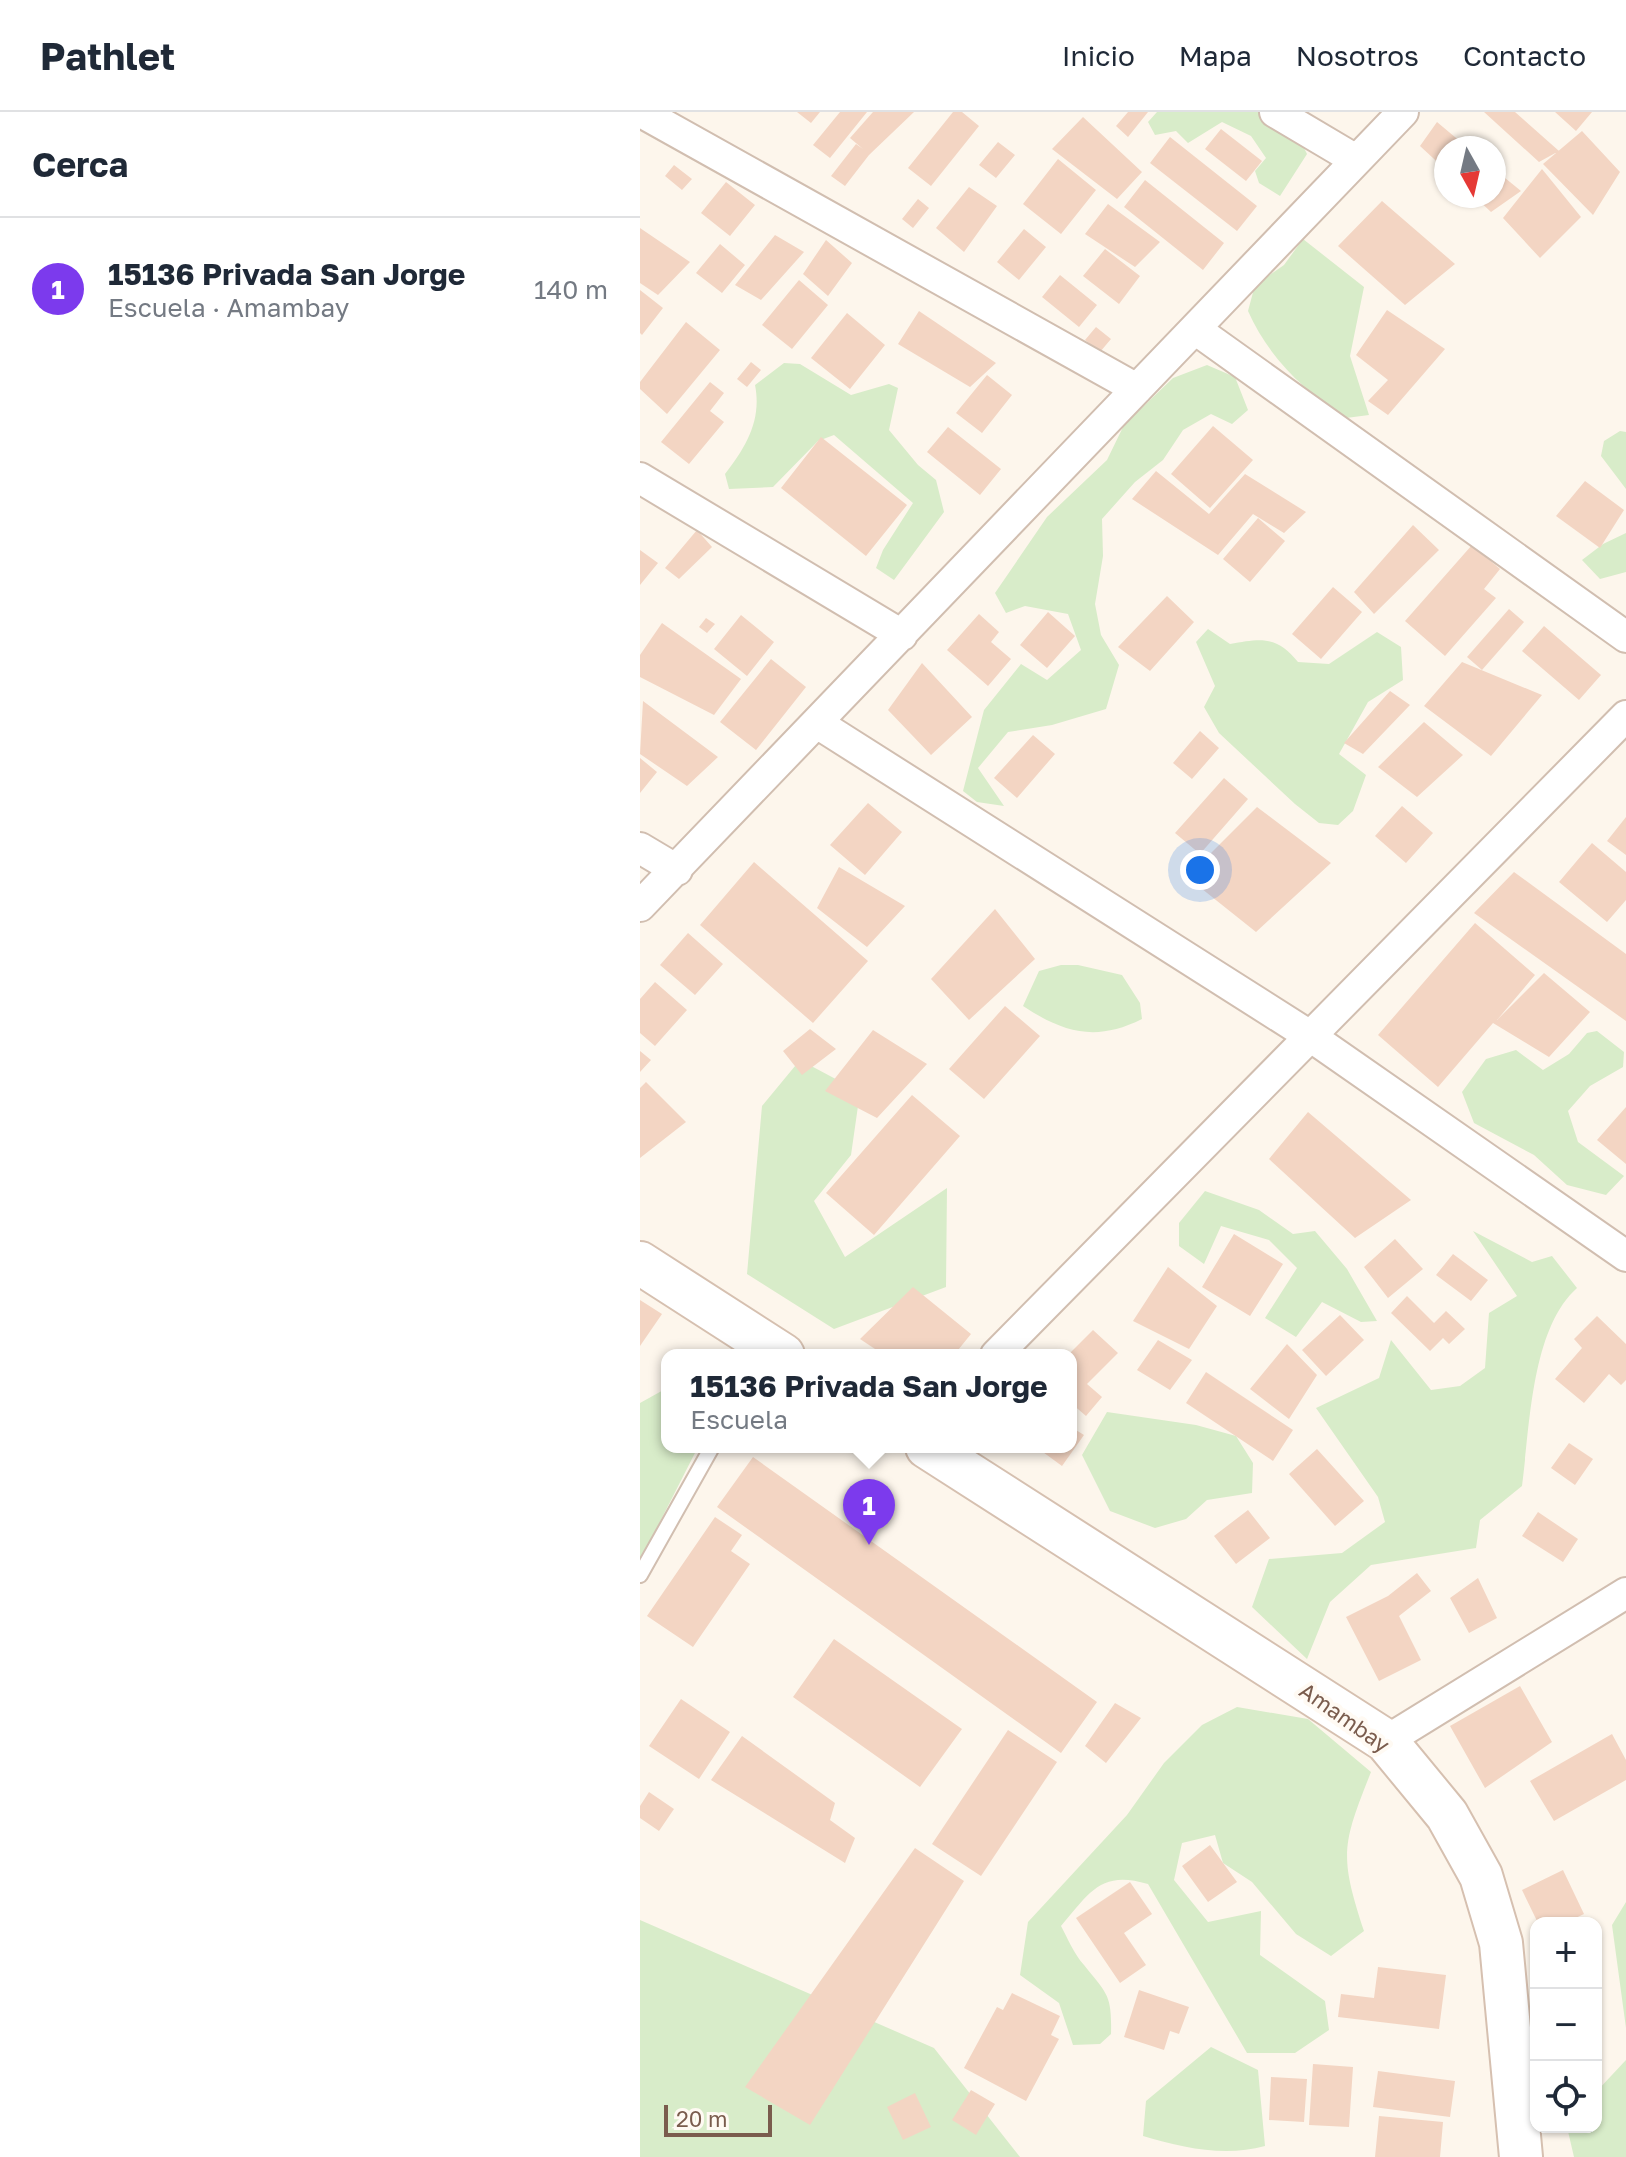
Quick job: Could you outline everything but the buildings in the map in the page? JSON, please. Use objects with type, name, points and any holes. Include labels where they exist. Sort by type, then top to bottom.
[{"type":"street","points":[[641,112],[1137,389]]},
{"type":"street","points":[[1275,112],[1356,160]]},
{"type":"street","points":[[640,906],[1403,112]]},
{"type":"street","points":[[1195,329],[1626,637]]},
{"type":"street","points":[[640,478],[902,635]]},
{"type":"street","points":[[1002,1349],[1626,716]]},
{"type":"street","points":[[817,723],[1310,1036],[1626,1256]]},
{"type":"street","points":[[640,848],[677,870]]},
{"type":"street","points":[[640,1263],[768,1349]]},
{"type":"street","name":"Amambay","points":[[936,1453],[1386,1741],[1447,1815],[1481,1876],[1501,1943],[1521,2157]]},
{"type":"street","points":[[1386,1741],[1626,1593]]},
{"type":"lane","points":[[640,1575],[709,1453]]},
{"type":"green space","points":[[1157,112],[1275,112],[1295,130],[1307,154],[1280,196],[1259,183],[1255,171],[1266,158],[1251,136],[1222,122],[1188,143],[1176,131],[1155,135],[1148,122]]},
{"type":"green space","points":[[1303,239],[1364,287],[1350,356],[1369,415],[1346,418],[1302,384],[1266,344],[1248,311],[1255,285],[1284,265]]},
{"type":"green space","points":[[784,363],[800,364],[851,395],[889,384],[898,388],[889,430],[918,465],[936,480],[944,512],[894,580],[876,568],[883,550],[913,503],[834,435],[818,441],[773,487],[729,489],[725,474],[740,454],[754,421],[755,385]]},
{"type":"green space","points":[[1207,365],[1235,377],[1248,410],[1232,424],[1211,414],[1183,430],[1163,460],[1135,482],[1102,519],[1103,556],[1095,604],[1101,635],[1119,665],[1106,709],[1052,725],[1008,732],[978,768],[1004,806],[977,802],[963,791],[984,710],[1021,664],[1047,680],[1081,650],[1068,614],[1025,606],[1006,613],[995,593],[1047,517],[1107,460],[1124,425],[1173,378]]},
{"type":"green space","points":[[1620,431],[1626,432],[1626,489],[1601,456],[1604,441]]},
{"type":"green space","points":[[1626,533],[1626,572],[1600,579],[1582,560],[1603,544]]},
{"type":"green space","points":[[1208,629],[1230,644],[1260,640],[1276,643],[1298,662],[1329,664],[1377,632],[1401,647],[1403,680],[1368,702],[1339,754],[1366,775],[1353,811],[1338,825],[1319,823],[1219,733],[1204,707],[1215,686],[1196,642]]},
{"type":"green space","points":[[1061,965],[1078,965],[1122,975],[1140,1003],[1142,1019],[1110,1030],[1081,1031],[1052,1023],[1023,1006],[1039,971]]},
{"type":"green space","points":[[1597,1031],[1624,1052],[1623,1067],[1590,1086],[1568,1111],[1578,1142],[1624,1176],[1606,1195],[1567,1185],[1534,1155],[1474,1123],[1462,1092],[1486,1059],[1516,1050],[1543,1070],[1569,1054],[1587,1033]]},
{"type":"green space","points":[[800,1060],[860,1092],[851,1155],[814,1201],[845,1257],[947,1188],[946,1287],[834,1329],[747,1274],[762,1106]]},
{"type":"green space","points":[[1205,1191],[1259,1210],[1293,1234],[1315,1231],[1347,1269],[1377,1321],[1361,1322],[1322,1302],[1296,1337],[1265,1318],[1297,1268],[1269,1240],[1221,1226],[1204,1264],[1179,1246],[1179,1223]]},
{"type":"green space","points":[[1473,1231],[1532,1262],[1552,1256],[1577,1288],[1562,1306],[1541,1353],[1522,1486],[1480,1520],[1476,1548],[1371,1565],[1330,1602],[1307,1659],[1252,1607],[1269,1559],[1342,1553],[1385,1522],[1378,1497],[1316,1408],[1379,1378],[1391,1340],[1431,1390],[1460,1386],[1485,1368],[1489,1313],[1517,1296]]},
{"type":"green space","points":[[661,1391],[661,1453],[695,1453],[640,1561],[640,1403]]},
{"type":"green space","points":[[1107,1412],[1196,1425],[1236,1436],[1253,1463],[1252,1493],[1207,1500],[1186,1519],[1155,1528],[1110,1511],[1082,1455]]},
{"type":"green space","points":[[1237,1707],[1308,1719],[1371,1772],[1354,1817],[1347,1850],[1350,1884],[1364,1931],[1331,1956],[1296,1934],[1252,1882],[1223,1863],[1215,1835],[1182,1843],[1174,1880],[1208,1922],[1261,1911],[1260,1955],[1325,2001],[1329,2030],[1295,2053],[1247,2053],[1148,1884],[1119,1880],[1107,1882],[1089,1894],[1061,1926],[1077,1956],[1103,1989],[1110,2010],[1111,2034],[1100,2044],[1073,2045],[1059,2003],[1020,1975],[1028,1922],[1127,1815],[1164,1763],[1202,1725]]},
{"type":"green space","points":[[1626,1902],[1626,2028],[1612,1925]]},
{"type":"green space","points":[[640,1920],[934,2048],[1020,2157],[640,2157]]},
{"type":"green space","points":[[1211,2047],[1258,2070],[1265,2146],[1235,2151],[1204,2150],[1143,2136],[1146,2101]]},
{"type":"green space","points":[[1626,2060],[1626,2157],[1574,2157],[1568,2133],[1602,2133],[1602,2086]]},
{"type":"place","name":"15136 Privada San Jorge","points":[[869,1545]]}]
